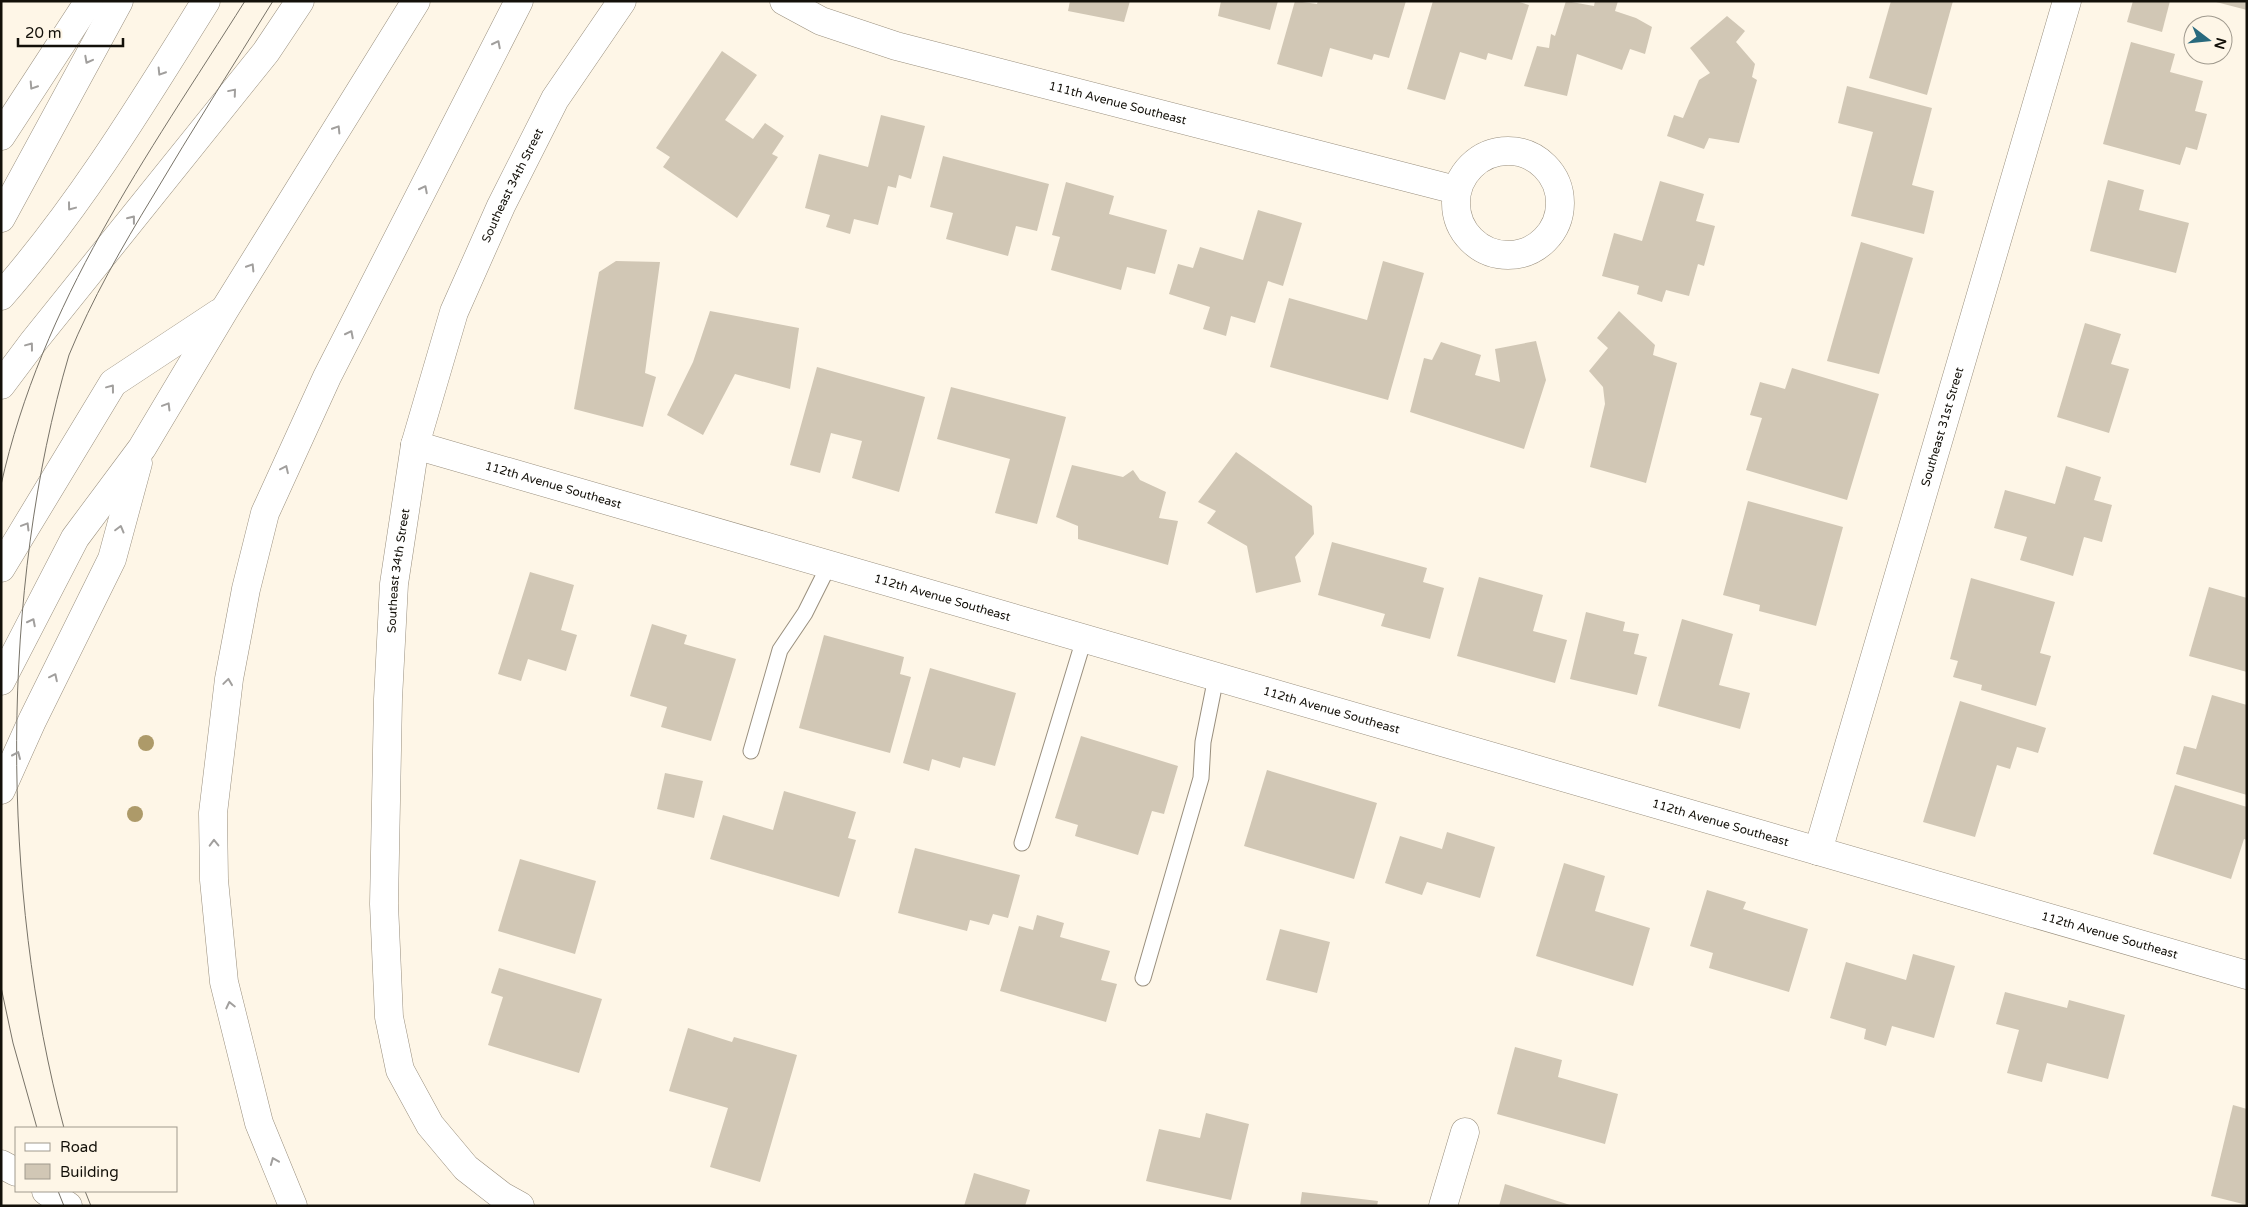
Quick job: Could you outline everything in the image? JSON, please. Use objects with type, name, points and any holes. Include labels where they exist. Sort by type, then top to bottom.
[{"type":"main road","points":[[1,136],[89,1]]},
{"type":"main road","points":[[1,218],[119,1]]},
{"type":"main road","points":[[1,296],[27,266],[83,191],[206,1]]},
{"type":"main road","points":[[1,385],[34,341],[266,52],[300,1]]},
{"type":"main road","points":[[1,681],[75,538],[142,448],[225,309],[416,1]]},
{"type":"main road","points":[[293,1206],[259,1123],[224,982],[214,880],[213,812],[229,679],[246,589],[265,513],[327,377],[520,1]]},
{"type":"main road","name":"Southeast 34th Street","points":[[520,1206],[502,1196],[466,1168],[430,1125],[400,1070],[389,1017],[384,904],[388,699],[394,584],[415,445],[454,312],[500,206],[555,99],[622,1]]},
{"type":"main road","name":"111th Avenue Southeast","points":[[784,1],[821,21],[896,46],[1456,190]]},
{"type":"main road","name":"Southeast 31st Street","points":[[1818,851],[2067,1]]},
{"type":"main road","points":[[1,568],[113,383],[225,309]]},
{"type":"main road","name":"112th Avenue Southeast","points":[[415,445],[2247,975]]},
{"type":"main road","points":[[1,790],[32,721],[112,559],[142,448]]},
{"type":"main road","points":[[1443,1206],[1465,1132]]},
{"type":"main road","points":[[1,1164],[15,1171]]},
{"type":"main road","points":[[47,1192],[68,1206]]},
{"type":"lane","points":[[751,751],[780,650],[805,613],[829,565]]},
{"type":"lane","points":[[1022,843],[1084,639]]},
{"type":"lane","points":[[1143,978],[1201,778],[1203,742],[1216,677]]},
{"type":"building","points":[[1070,1],[1130,1],[1124,22],[1068,11]]},
{"type":"building","points":[[1221,1],[1278,1],[1270,30],[1218,16]]},
{"type":"building","points":[[1295,1],[1317,4],[1318,1],[1406,1],[1389,58],[1374,54],[1372,60],[1330,48],[1322,77],[1277,64]]},
{"type":"building","points":[[1433,1],[1516,1],[1529,5],[1512,60],[1488,53],[1486,60],[1460,52],[1445,100],[1407,89]]},
{"type":"building","points":[[1566,1],[1594,6],[1595,1],[1618,1],[1615,11],[1636,18],[1652,27],[1645,54],[1630,49],[1622,70],[1577,54],[1567,96],[1524,86],[1537,46],[1549,48],[1551,34],[1555,36]]},
{"type":"building","points":[[1891,1],[1953,1],[1927,95],[1869,78]]},
{"type":"building","points":[[2133,1],[2170,1],[2162,32],[2127,22]]},
{"type":"building","points":[[2247,1],[2247,10],[2216,2]]},
{"type":"building","points":[[1727,16],[1745,31],[1736,42],[1755,64],[1752,77],[1757,80],[1739,143],[1709,138],[1704,149],[1667,136],[1674,115],[1683,118],[1699,80],[1710,73],[1690,48]]},
{"type":"building","points":[[2131,42],[2175,54],[2170,72],[2203,81],[2195,111],[2207,114],[2197,150],[2186,147],[2180,165],[2103,144]]},
{"type":"building","points":[[722,51],[757,75],[725,120],[753,139],[765,123],[784,136],[772,154],[778,157],[737,218],[663,167],[670,157],[656,148]]},
{"type":"building","points":[[1847,86],[1932,108],[1912,185],[1934,191],[1924,234],[1851,216],[1873,132],[1838,123]]},
{"type":"building","points":[[881,115],[925,126],[911,179],[899,175],[896,188],[888,186],[878,225],[854,219],[850,234],[826,227],[830,215],[805,208],[819,154],[868,167]]},
{"type":"building","points":[[943,156],[1049,184],[1037,231],[1016,226],[1008,256],[946,239],[953,213],[930,207]]},
{"type":"building","points":[[2108,180],[2144,190],[2139,210],[2189,223],[2176,273],[2090,251]]},
{"type":"building","points":[[1660,181],[1704,194],[1696,221],[1715,226],[1704,266],[1698,264],[1689,296],[1666,290],[1662,302],[1637,294],[1639,286],[1602,276],[1614,233],[1642,241]]},
{"type":"building","points":[[1066,182],[1114,196],[1109,214],[1167,230],[1155,274],[1127,267],[1121,290],[1051,270],[1060,237],[1052,235]]},
{"type":"building","points":[[1258,210],[1302,223],[1283,286],[1268,281],[1255,323],[1231,316],[1226,336],[1203,329],[1210,307],[1169,294],[1178,264],[1193,268],[1200,247],[1243,260]]},
{"type":"building","points":[[1861,242],[1913,258],[1879,374],[1827,361]]},
{"type":"building","points":[[616,261],[660,262],[645,373],[656,377],[643,427],[574,409],[599,272]]},
{"type":"building","points":[[1383,261],[1424,273],[1388,400],[1270,367],[1289,298],[1367,320]]},
{"type":"building","points":[[710,311],[799,328],[790,389],[735,374],[703,435],[667,415],[693,362]]},
{"type":"building","points":[[1619,311],[1655,345],[1653,355],[1677,363],[1646,483],[1590,467],[1605,404],[1603,387],[1589,371],[1608,348],[1597,338]]},
{"type":"building","points":[[2085,323],[2121,334],[2111,364],[2129,369],[2109,433],[2057,417]]},
{"type":"building","points":[[1536,341],[1546,380],[1524,449],[1410,412],[1424,358],[1432,360],[1441,342],[1481,355],[1475,375],[1500,382],[1495,349]]},
{"type":"building","points":[[817,367],[925,397],[899,492],[852,478],[862,441],[831,433],[820,473],[790,465]]},
{"type":"building","points":[[1792,368],[1879,394],[1847,500],[1746,470],[1762,418],[1750,415],[1760,382],[1785,389]]},
{"type":"building","points":[[951,387],[1066,417],[1037,524],[995,513],[1010,459],[937,439]]},
{"type":"building","points":[[1236,452],[1312,506],[1314,534],[1295,557],[1301,582],[1256,593],[1247,546],[1207,523],[1216,511],[1198,502]]},
{"type":"building","points":[[1072,465],[1123,477],[1133,470],[1140,480],[1166,492],[1159,518],[1178,521],[1168,565],[1078,539],[1078,526],[1056,517]]},
{"type":"building","points":[[2066,466],[2101,477],[2094,500],[2112,505],[2102,542],[2084,537],[2073,576],[2020,560],[2027,537],[1994,528],[2005,490],[2055,504]]},
{"type":"building","points":[[1748,501],[1843,527],[1816,626],[1759,611],[1760,605],[1723,595]]},
{"type":"building","points":[[1332,542],[1427,568],[1423,582],[1444,588],[1430,639],[1381,626],[1385,614],[1318,595]]},
{"type":"building","points":[[530,572],[574,585],[561,630],[577,635],[566,671],[528,659],[521,681],[498,674]]},
{"type":"building","points":[[1479,577],[1543,595],[1533,631],[1567,640],[1555,683],[1457,656]]},
{"type":"building","points":[[1971,578],[2055,602],[2040,653],[2051,656],[2036,706],[1981,690],[1982,685],[1953,677],[1958,661],[1950,659]]},
{"type":"building","points":[[2209,587],[2247,598],[2247,672],[2189,656]]},
{"type":"building","points":[[1586,612],[1625,622],[1623,631],[1639,634],[1634,654],[1647,657],[1637,695],[1570,679]]},
{"type":"building","points":[[1682,619],[1733,634],[1719,685],[1750,693],[1740,729],[1658,706]]},
{"type":"building","points":[[652,624],[687,635],[684,644],[736,659],[711,741],[661,727],[667,707],[630,696]]},
{"type":"building","points":[[824,635],[904,657],[900,674],[911,677],[890,753],[799,728]]},
{"type":"building","points":[[930,668],[1016,693],[995,766],[963,757],[960,768],[932,759],[929,771],[903,763]]},
{"type":"building","points":[[2212,695],[2247,705],[2247,795],[2176,774],[2184,746],[2196,749]]},
{"type":"building","points":[[1960,701],[2046,728],[2038,753],[2017,747],[2010,769],[1997,765],[1975,837],[1923,822]]},
{"type":"building","points":[[1081,736],[1178,766],[1164,814],[1152,811],[1138,855],[1075,836],[1078,825],[1055,818]]},
{"type":"building","points":[[1267,770],[1377,803],[1354,879],[1244,846]]},
{"type":"building","points":[[665,773],[703,781],[694,818],[657,809]]},
{"type":"building","points":[[2175,785],[2247,807],[2247,840],[2244,839],[2231,879],[2153,854]]},
{"type":"building","points":[[784,791],[856,812],[848,838],[856,840],[839,897],[710,859],[723,815],[773,830]]},
{"type":"building","points":[[1447,832],[1495,847],[1480,898],[1427,882],[1422,895],[1385,883],[1400,836],[1442,849]]},
{"type":"building","points":[[915,848],[1020,875],[1008,918],[993,914],[989,925],[970,920],[967,931],[898,913]]},
{"type":"building","points":[[520,859],[596,881],[575,954],[498,931]]},
{"type":"building","points":[[1564,863],[1605,876],[1595,911],[1650,928],[1633,986],[1536,956]]},
{"type":"building","points":[[1707,890],[1746,902],[1743,909],[1808,929],[1789,992],[1709,968],[1713,953],[1690,946]]},
{"type":"building","points":[[1037,915],[1064,923],[1060,937],[1110,951],[1101,980],[1117,984],[1106,1022],[1000,991],[1019,926],[1033,930]]},
{"type":"building","points":[[1280,929],[1330,942],[1317,993],[1266,980]]},
{"type":"building","points":[[1913,954],[1955,966],[1934,1038],[1892,1026],[1886,1046],[1864,1039],[1866,1029],[1830,1018],[1846,962],[1906,980]]},
{"type":"building","points":[[499,968],[602,999],[579,1073],[488,1045],[503,997],[491,993]]},
{"type":"building","points":[[2005,992],[2067,1008],[2069,1000],[2125,1015],[2108,1079],[2047,1063],[2042,1082],[2007,1073],[2019,1030],[1996,1024]]},
{"type":"building","points":[[688,1028],[732,1042],[734,1037],[797,1055],[760,1182],[710,1167],[728,1108],[669,1091]]},
{"type":"building","points":[[1515,1047],[1562,1060],[1558,1077],[1618,1094],[1605,1144],[1497,1114]]},
{"type":"building","points":[[2233,1105],[2247,1109],[2247,1205],[2211,1196]]},
{"type":"building","points":[[1206,1113],[1249,1124],[1231,1200],[1146,1181],[1159,1129],[1200,1138]]},
{"type":"building","points":[[974,1173],[1030,1190],[1025,1206],[964,1206]]},
{"type":"building","points":[[1505,1184],[1570,1205],[1570,1206],[1499,1206]]},
{"type":"building","points":[[1302,1192],[1378,1201],[1377,1206],[1300,1206]]},
{"type":"tram line","points":[[1,485],[19,418],[42,354],[70,292],[101,233],[135,175],[245,1]]},
{"type":"tram line","points":[[64,1127],[43,1036],[28,940],[19,841],[17,740],[20,640],[30,541],[46,446],[69,355],[108,274],[168,171],[273,1]]},
{"type":"tram line","points":[[1,987],[13,1043],[37,1127]]},
{"type":"tram line","points":[[58,1192],[64,1206]]},
{"type":"tram line","points":[[85,1192],[91,1206]]}]
